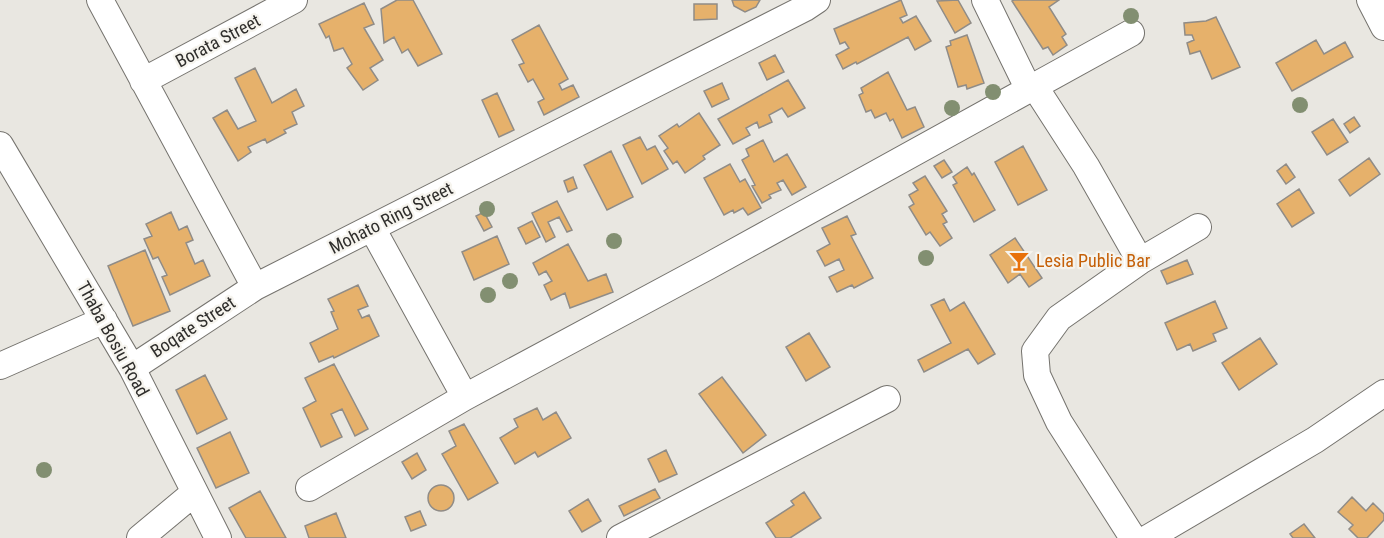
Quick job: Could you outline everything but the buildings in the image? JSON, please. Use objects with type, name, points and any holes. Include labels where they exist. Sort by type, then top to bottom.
[{"type":"street","points":[[100,0],[255,287]]},
{"type":"street","name":"Borata Street","points":[[142,81],[294,0]]},
{"type":"street","points":[[985,0],[1032,89],[1086,166],[1140,261]]},
{"type":"street","points":[[1370,0],[1384,27]]},
{"type":"street","name":"Mohato Ring Street","points":[[255,287],[808,3]]},
{"type":"street","points":[[309,488],[465,398],[718,262],[1131,33]]},
{"type":"street","name":"Thaba Bosiu Road","points":[[2,153],[132,368],[218,538]]},
{"type":"street","points":[[1133,538],[1059,422],[1037,375],[1035,351],[1059,318],[1140,261],[1198,227]]},
{"type":"street","points":[[372,228],[465,398]]},
{"type":"street","name":"Boqate Street","points":[[132,368],[255,287]]},
{"type":"street","points":[[0,366],[104,320]]},
{"type":"street","points":[[1149,538],[1316,441],[1384,393]]},
{"type":"street","points":[[620,538],[887,399]]},
{"type":"street","points":[[140,538],[194,493]]},
{"type":"place","name":"Lesia Public Bar","points":[[1019,261]]}]
